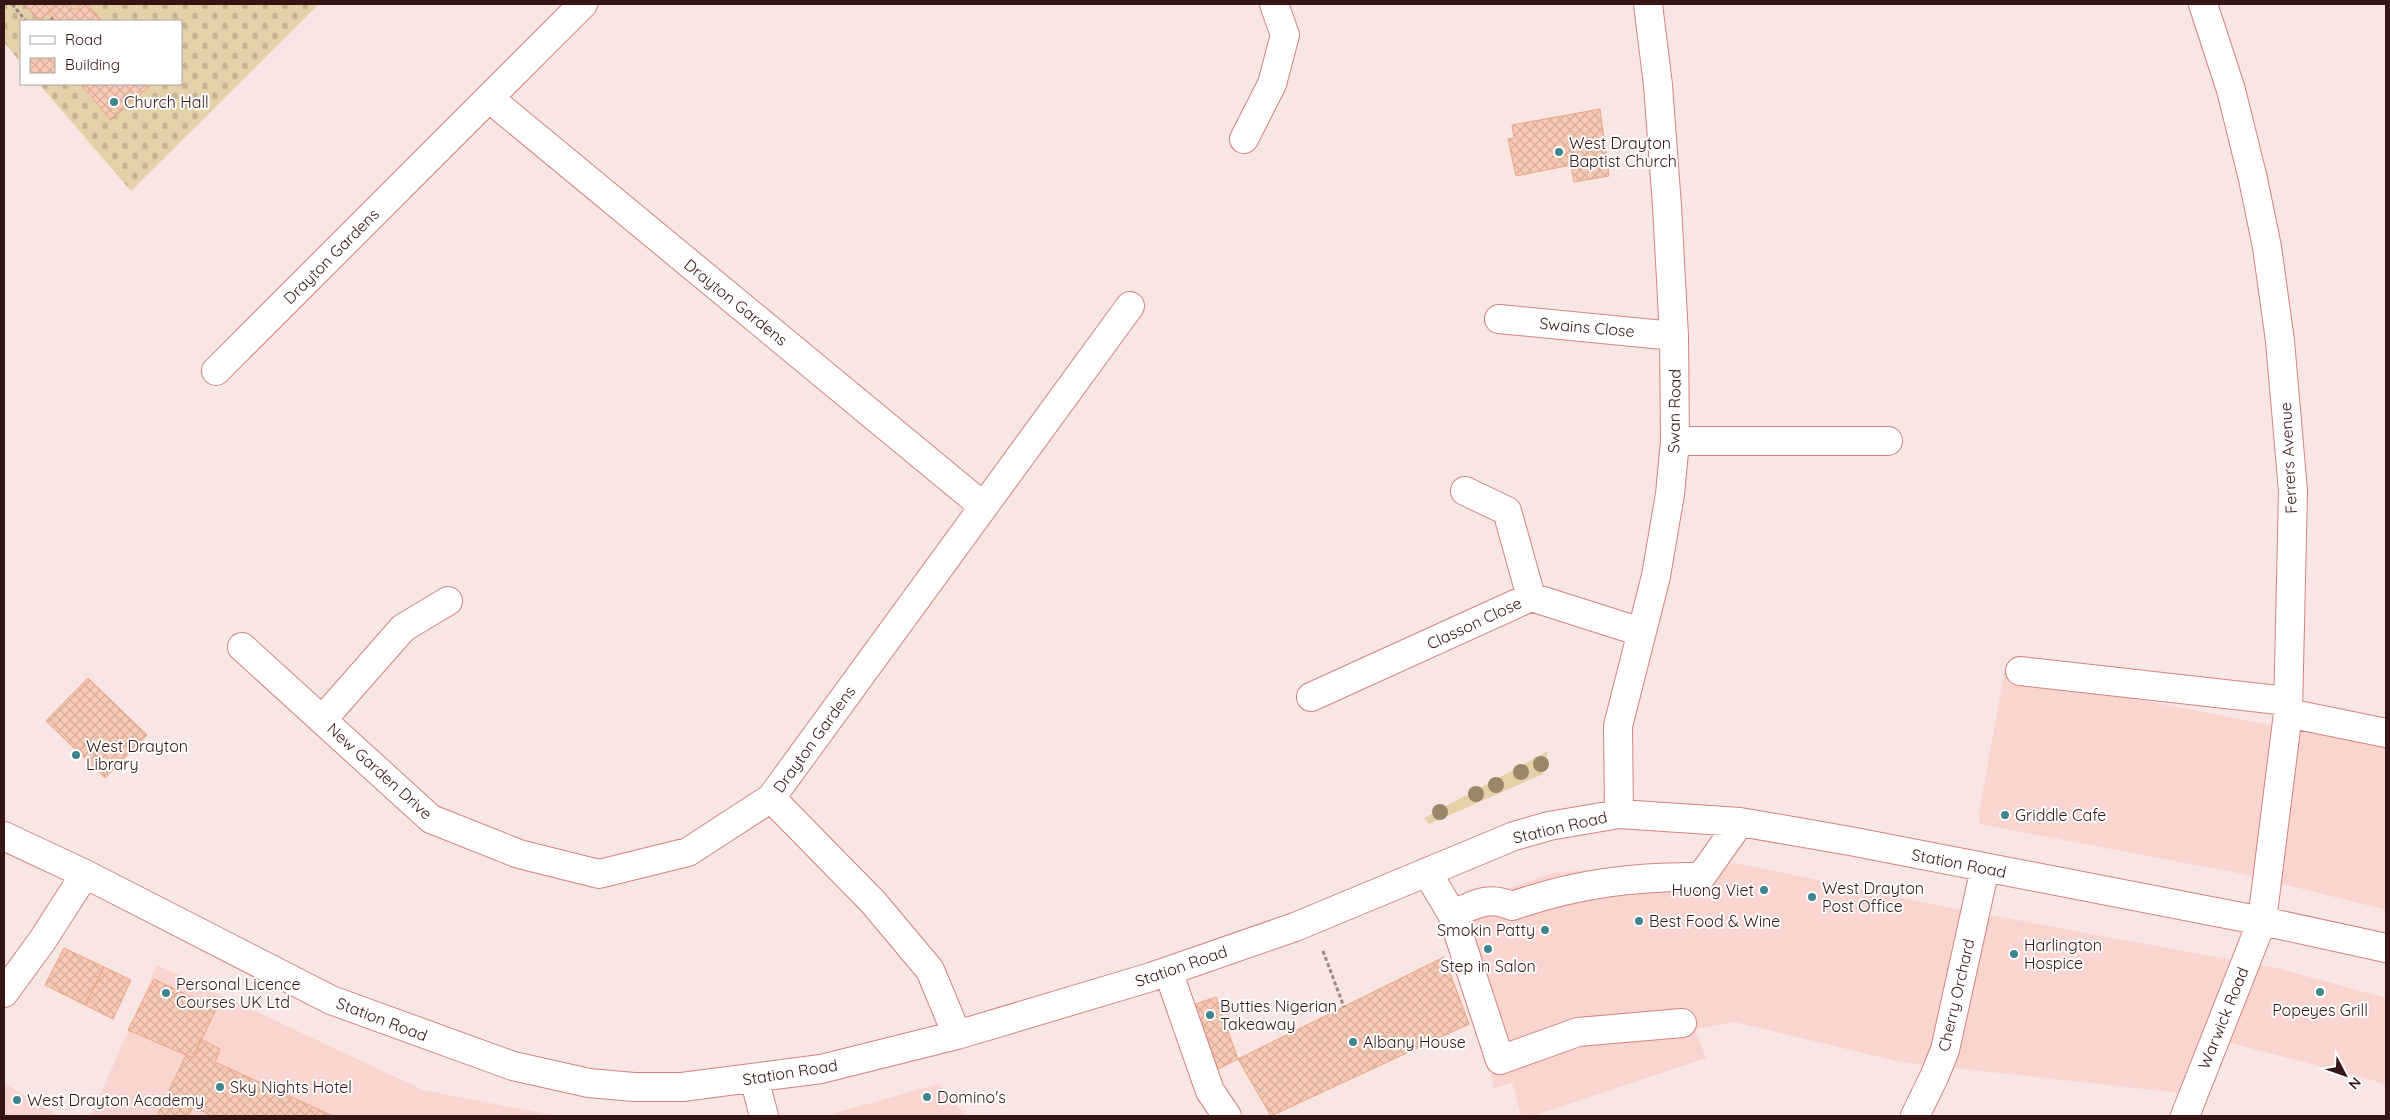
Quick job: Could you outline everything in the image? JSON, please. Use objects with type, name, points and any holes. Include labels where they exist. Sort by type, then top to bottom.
[{"type":"street","name":"Drayton Gardens","points":[[216,371],[583,4]]},
{"type":"street","points":[[1244,139],[1272,84],[1285,35],[1274,4]]},
{"type":"street","name":"Swan Road","points":[[1619,814],[1618,726],[1656,576],[1664,533],[1675,441],[1674,336],[1659,104],[1648,4]]},
{"type":"street","name":"Ferrers Avenue","points":[[2203,4],[2231,90],[2253,179],[2267,247],[2280,341],[2293,491],[2288,707],[2262,921]]},
{"type":"street","name":"Drayton Gardens","points":[[489,98],[984,506]]},
{"type":"street","name":"Drayton Gardens","points":[[957,1035],[930,970],[873,902],[771,798],[1130,306]]},
{"type":"street","name":"Swains Close","points":[[1499,319],[1674,336]]},
{"type":"street","points":[[1675,441],[1888,441]]},
{"type":"street","points":[[1465,490],[1507,511],[1531,597]]},
{"type":"street","name":"Classon Close","points":[[1311,697],[1531,597],[1641,632]]},
{"type":"street","name":"New Garden Drive","points":[[323,719],[403,628],[448,601]]},
{"type":"street","name":"New Garden Drive","points":[[242,647],[431,819],[519,854],[599,874],[688,852],[771,798]]},
{"type":"street","points":[[2020,671],[2288,707],[2386,733]]},
{"type":"street","name":"Station Road","points":[[4,836],[84,874],[331,1000],[513,1066],[589,1083],[634,1087],[682,1087],[821,1069],[957,1035],[1168,970],[1312,920],[1514,836],[1549,826],[1619,814],[1740,822],[1850,841],[2262,921],[2386,948]]},
{"type":"street","points":[[1452,914],[1484,901],[1498,900],[1512,906],[1545,894],[1591,884],[1665,877],[1701,877],[1740,822]]},
{"type":"street","name":"Cherry Orchard","points":[[1914,1116],[1934,1077],[1945,1050],[1985,868]]},
{"type":"street","points":[[1427,872],[1452,914],[1500,1060],[1578,1032],[1682,1023]]},
{"type":"street","points":[[4,993],[42,941],[84,874]]},
{"type":"street","name":"Warwick Road","points":[[2185,1116],[2262,921]]},
{"type":"street","points":[[1168,970],[1210,1091],[1227,1116]]},
{"type":"street","points":[[754,1078],[764,1116]]},
{"type":"path","points":[[12,4],[25,20]]},
{"type":"path","points":[[1312,920],[1344,1007]]},
{"type":"shaded area","points":[[2004,674],[2386,747],[2386,910],[2238,873],[1980,824],[1979,813]]},
{"type":"shaded area","points":[[1736,863],[1946,907],[2281,969],[2386,998],[2386,1086],[2376,1081],[2223,1041],[2199,1095],[1901,1062],[1734,1022],[1695,1029],[1706,1058],[1533,1116],[1521,1116],[1512,1083],[1494,1088],[1456,906],[1553,873],[1632,867]]},
{"type":"shaded area","points":[[157,965],[423,1090],[556,1116],[91,1116]]},
{"type":"shaded area","name":"West Drayton Academy","points":[[4,1083],[59,1116],[4,1116]]},
{"type":"shaded area","points":[[938,1084],[966,1116],[825,1116]]},
{"type":"green space","points":[[4,4],[319,4],[131,191],[40,85],[182,85],[182,20],[20,20],[20,62],[4,42]]},
{"type":"green space","points":[[1548,751],[1543,774],[1429,824],[1424,818]]},
{"type":"building","points":[[24,4],[59,4],[40,20]]},
{"type":"building","points":[[59,4],[68,4],[74,10],[82,4],[87,4],[101,20],[55,20],[48,13]]},
{"type":"building","name":"Church Hall","points":[[82,85],[151,85],[111,120]]},
{"type":"building","name":"West Drayton Baptist Church","points":[[1600,109],[1609,176],[1574,182],[1571,165],[1516,176],[1508,139],[1514,138],[1512,125]]},
{"type":"building","points":[[88,678],[147,735],[105,778],[46,721]]},
{"type":"building","points":[[64,948],[104,967],[85,1005],[45,985]]},
{"type":"building","name":"Albany House","points":[[1444,957],[1469,1024],[1271,1116],[1238,1059]]},
{"type":"building","points":[[104,967],[131,980],[113,1019],[85,1005]]},
{"type":"building","points":[[154,979],[216,1009],[193,1058],[128,1030]]},
{"type":"building","points":[[1216,997],[1238,1059],[1214,1071],[1193,1005]]},
{"type":"building","name":"Sky Nights Hotel","points":[[201,1039],[220,1049],[215,1062],[333,1116],[211,1116],[194,1106],[188,1116],[157,1116],[186,1055],[193,1058]]},
{"type":"place","name":"Church Hall","points":[[114,102]]},
{"type":"place","name":"West Drayton Baptist Church","points":[[1559,152]]},
{"type":"place","name":"West Drayton Library","points":[[76,755]]},
{"type":"place","name":"Griddle Cafe","points":[[2005,815]]},
{"type":"place","name":"Huong Viet","points":[[1764,890]]},
{"type":"place","name":"West Drayton Post Office","points":[[1812,897]]},
{"type":"place","name":"Best Food & Wine","points":[[1639,921]]},
{"type":"place","name":"Smokin Patty","points":[[1545,930]]},
{"type":"place","name":"Step in Salon","points":[[1488,949]]},
{"type":"place","name":"Harlington Hospice","points":[[2014,954]]},
{"type":"place","name":"Popeyes Grill","points":[[2320,992]]},
{"type":"place","name":"Personal Licence Courses UK Ltd","points":[[166,993]]},
{"type":"place","name":"Butties Nigerian Takeaway","points":[[1210,1015]]},
{"type":"place","name":"Albany House","points":[[1353,1042]]},
{"type":"place","name":"Sky Nights Hotel","points":[[220,1087]]},
{"type":"place","name":"Domino's","points":[[927,1097]]},
{"type":"place","name":"West Drayton Academy","points":[[17,1100]]}]
